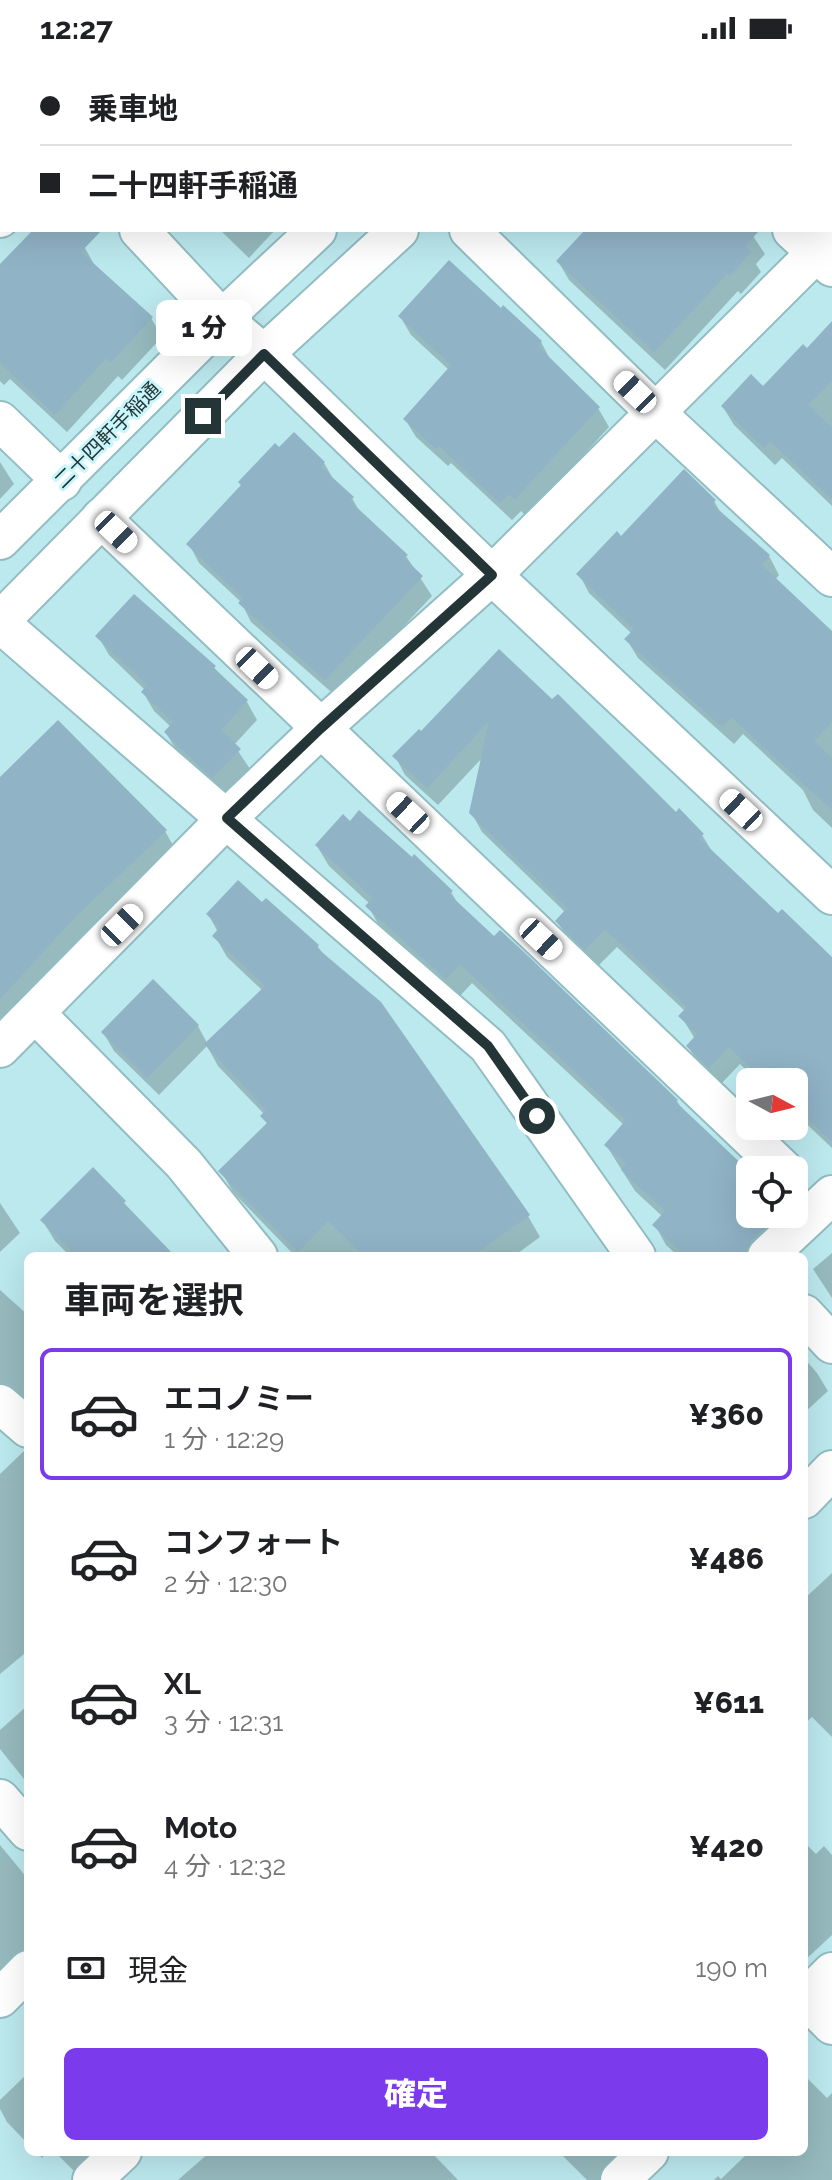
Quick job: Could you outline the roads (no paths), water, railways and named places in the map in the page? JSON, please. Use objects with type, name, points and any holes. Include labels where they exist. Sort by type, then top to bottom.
[{"type":"street","points":[[141,232],[222,319],[264,354],[492,575],[832,895]]},
{"type":"street","name":"二十四軒手稲通","points":[[0,540],[222,319],[315,232]]},
{"type":"street","points":[[397,232],[264,354],[0,622],[488,1046],[633,1252]]},
{"type":"street","points":[[471,232],[655,412],[832,577]]},
{"type":"street","points":[[0,1048],[227,818],[320,729],[492,575],[818,246]]},
{"type":"street","points":[[0,421],[62,481]]},
{"type":"street","points":[[101,518],[769,1156]]},
{"type":"street","points":[[35,1013],[184,1164],[255,1252]]},
{"type":"street","points":[[770,1252],[816,1193]]},
{"type":"street","points":[[808,1318],[832,1344]]},
{"type":"street","points":[[0,1404],[24,1425]]},
{"type":"street","points":[[808,1495],[832,1470]]},
{"type":"street","points":[[0,1799],[24,1826]]},
{"type":"street","points":[[808,1995],[832,1972]]},
{"type":"street","points":[[0,1998],[24,1974]]},
{"type":"street","points":[[808,2001],[832,2025]]},
{"type":"street","points":[[92,2180],[118,2156]]},
{"type":"street","points":[[620,2180],[645,2156]]}]
